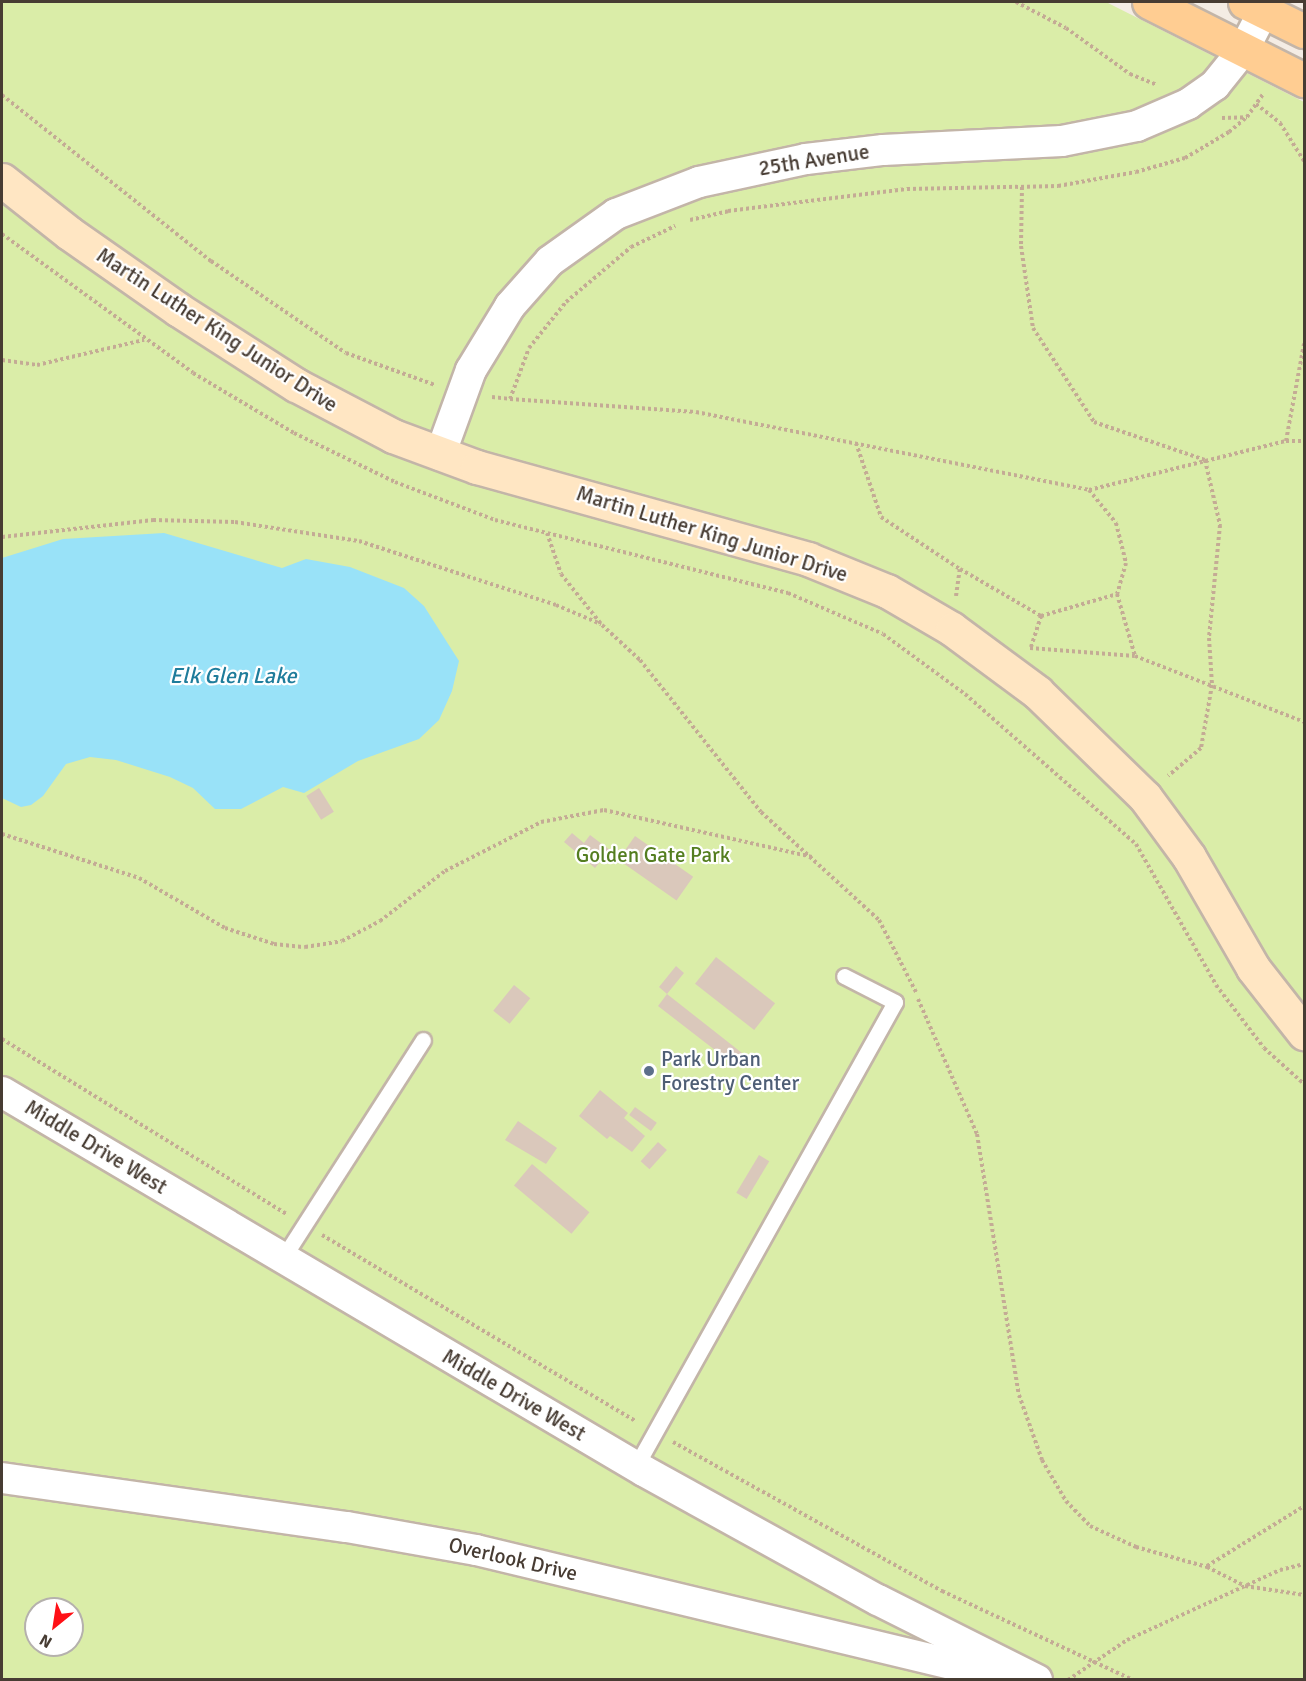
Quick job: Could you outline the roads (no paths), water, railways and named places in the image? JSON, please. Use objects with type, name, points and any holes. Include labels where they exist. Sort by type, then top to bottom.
[{"type":"main road","points":[[1149,2],[1305,80]]},
{"type":"main road","points":[[1259,5],[1305,31]]},
{"type":"street","name":"25th Avenue","points":[[440,455],[461,394],[495,327],[529,282],[593,227],[644,201],[732,174],[843,154],[1062,141],[1114,133],[1160,118],[1202,95],[1226,74],[1244,49],[1259,5]]},
{"type":"street","name":"Martin Luther King Junior Drive","points":[[2,180],[115,266],[279,375],[360,420],[440,455],[717,531],[852,575],[1019,658],[1063,715],[1145,797],[1189,857],[1253,968],[1305,1033]]},
{"type":"street","name":"Middle Drive West","points":[[2,1092],[636,1466],[878,1600],[1037,1680]]},
{"type":"street","name":"Overlook Drive","points":[[2,1478],[455,1545],[1018,1680]]},
{"type":"lane","points":[[636,1466],[895,1002],[844,976]]},
{"type":"lane","points":[[283,1258],[423,1040]]},
{"type":"water","name":"Elk Glen Lake","points":[[164,533],[282,568],[306,559],[350,567],[404,588],[424,606],[459,661],[452,691],[439,720],[419,739],[358,761],[304,793],[283,787],[241,809],[215,809],[193,788],[170,777],[116,760],[90,757],[66,764],[43,796],[31,805],[21,807],[2,798],[2,558],[63,539]]},
{"type":"place","name":"Park Urban Forestry Center","points":[[649,1071]]},
{"type":"park label","name":"Golden Gate Park","points":[[653,855]]}]
